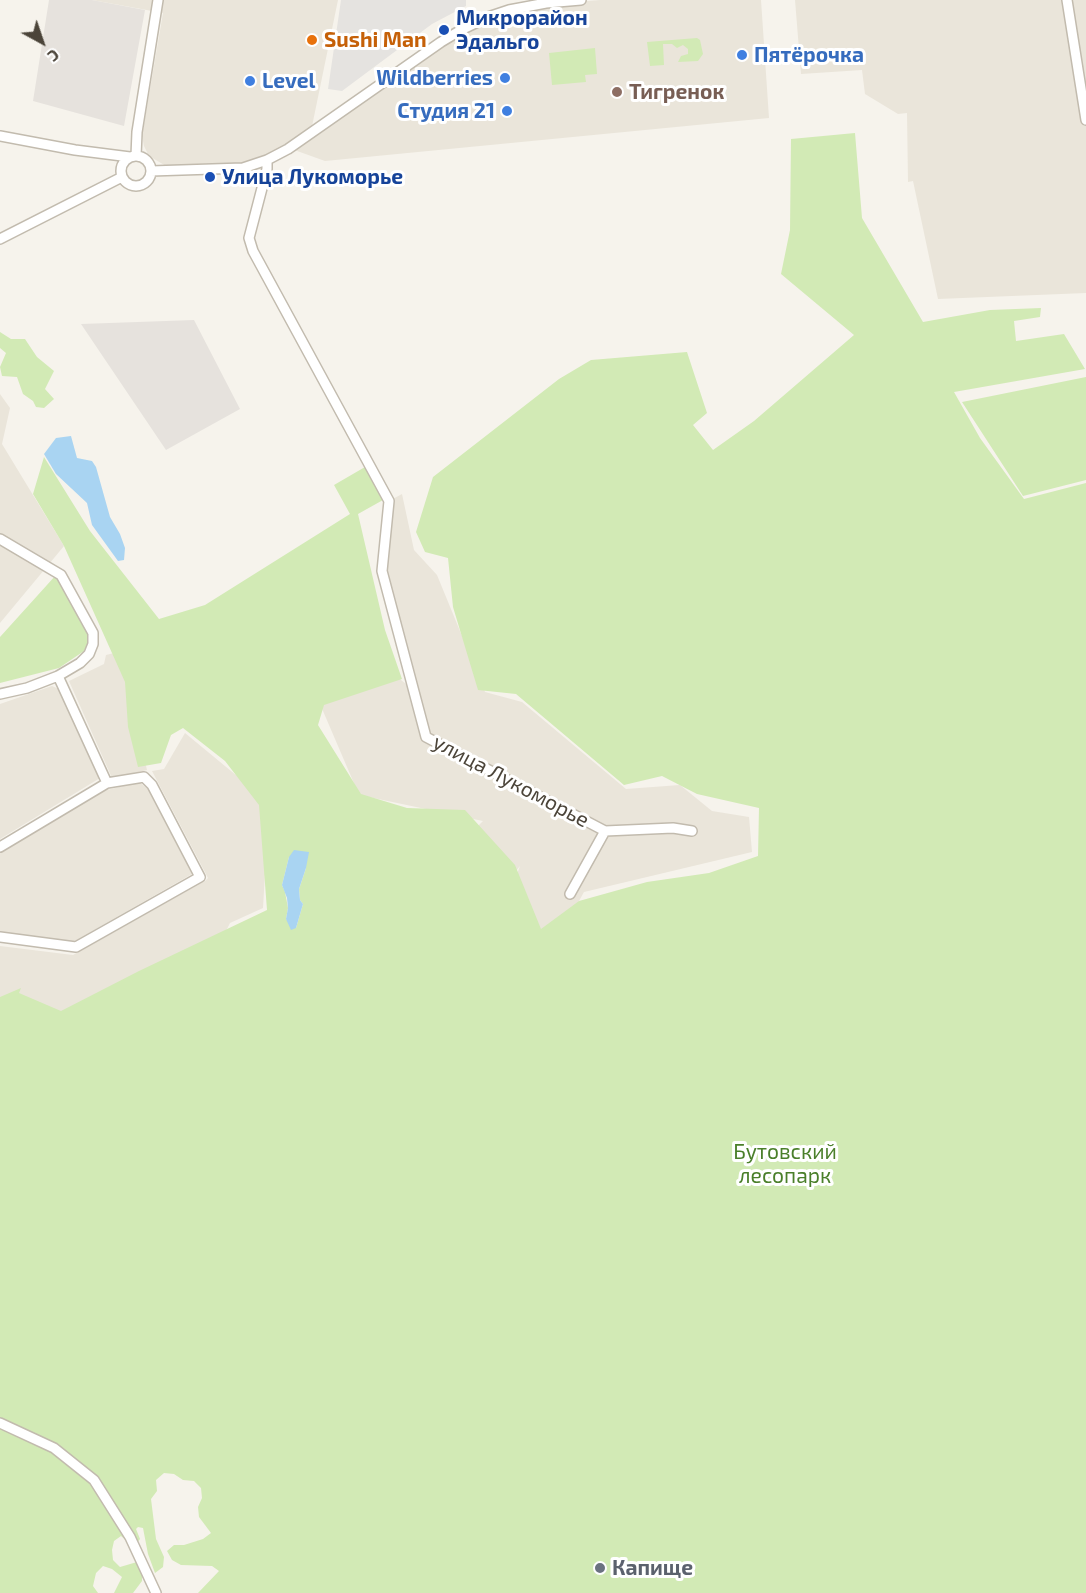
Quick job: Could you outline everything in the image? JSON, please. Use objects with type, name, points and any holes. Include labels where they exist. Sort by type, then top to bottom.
[{"type":"street","points":[[0,136],[75,150],[133,156],[147,160],[151,171],[147,181],[136,186],[130,185],[122,177],[122,165],[133,156],[158,0]]},
{"type":"street","points":[[151,171],[243,168],[267,160],[455,34],[497,14],[546,2],[581,0]]},
{"type":"street","points":[[1066,0],[1086,120]]},
{"type":"street","name":"улица Лукоморье","points":[[267,160],[267,169],[249,238],[252,251],[389,501],[382,571],[426,737],[605,831],[673,828],[692,831]]},
{"type":"street","points":[[0,239],[122,177]]},
{"type":"street","points":[[0,539],[61,574],[93,633],[93,644],[89,654],[80,663],[58,676],[27,688],[0,694]]},
{"type":"street","points":[[58,676],[107,783]]},
{"type":"street","points":[[0,847],[107,783],[144,777],[152,785],[200,877],[76,947],[0,937]]},
{"type":"street","points":[[570,894],[605,831]]},
{"type":"street","points":[[0,1423],[54,1448],[94,1480],[130,1537],[156,1593]]},
{"type":"shaded area","points":[[49,0],[92,0],[145,10],[124,126],[33,101]]},
{"type":"shaded area","points":[[92,0],[338,0],[310,136],[464,32],[497,18],[541,5],[600,0],[761,0],[769,118],[325,161],[286,147],[266,157],[245,163],[166,166],[149,156],[142,136],[163,13]]},
{"type":"shaded area","points":[[341,0],[466,0],[466,6],[432,24],[342,91],[328,89]]},
{"type":"shaded area","points":[[795,0],[1086,0],[1086,293],[938,299],[913,181],[908,182],[907,113],[898,114],[865,94],[862,70],[801,74]]},
{"type":"shaded area","points":[[194,320],[240,409],[166,450],[81,324]]},
{"type":"shaded area","points":[[0,394],[10,408],[2,444],[64,546],[0,623]]},
{"type":"shaded area","points":[[402,494],[414,550],[437,575],[485,692],[522,702],[626,789],[680,785],[712,811],[749,817],[752,852],[584,892],[537,977],[494,935],[520,866],[476,922],[458,846],[483,821],[359,795],[320,704],[391,672],[411,688],[382,571],[389,501]]},
{"type":"shaded area","points":[[118,652],[147,770],[112,778],[69,681],[104,664],[106,655]]},
{"type":"shaded area","points":[[52,686],[59,689],[100,778],[0,839],[0,704]]},
{"type":"shaded area","points":[[185,733],[254,790],[268,821],[263,908],[230,923],[225,933],[68,1016],[0,1005],[0,946],[73,955],[208,878],[152,771],[164,769]]},
{"type":"shaded area","points":[[139,782],[148,789],[192,874],[73,942],[0,934],[0,852],[95,793]]},
{"type":"green space","points":[[697,38],[700,40],[703,54],[698,61],[678,62],[681,56],[688,54],[688,49],[683,45],[677,48],[672,44],[663,44],[664,65],[650,66],[647,42]]},
{"type":"green space","points":[[595,48],[597,74],[585,75],[586,82],[552,85],[549,53]]},
{"type":"green space","name":"Бутовский лесопарк","points":[[855,133],[862,218],[923,322],[990,310],[1041,308],[1040,317],[1014,321],[1016,341],[1064,334],[1085,369],[954,392],[980,438],[1024,499],[1086,483],[1086,1593],[198,1593],[219,1571],[212,1566],[181,1565],[172,1560],[167,1551],[174,1545],[184,1545],[203,1539],[211,1533],[199,1517],[201,1488],[194,1481],[183,1480],[174,1474],[164,1473],[156,1480],[157,1491],[151,1499],[156,1539],[164,1557],[163,1567],[155,1573],[148,1554],[143,1528],[136,1529],[140,1539],[134,1547],[121,1536],[114,1541],[113,1560],[120,1567],[137,1562],[142,1571],[142,1581],[133,1593],[114,1593],[122,1577],[112,1569],[103,1566],[96,1573],[93,1586],[98,1593],[0,1593],[0,997],[21,988],[19,993],[61,1011],[267,910],[259,805],[225,761],[183,728],[171,735],[161,763],[138,767],[128,727],[125,682],[64,546],[33,494],[44,457],[90,531],[159,619],[205,605],[350,514],[334,485],[365,467],[383,500],[358,514],[385,630],[402,679],[324,705],[318,725],[361,794],[407,808],[465,810],[515,865],[541,929],[579,901],[647,882],[709,873],[758,856],[759,808],[697,794],[662,776],[624,785],[516,694],[478,690],[453,607],[448,558],[425,552],[416,532],[433,477],[559,379],[591,360],[687,352],[707,413],[693,425],[713,450],[754,421],[854,335],[781,274],[790,230],[791,139]],"holes":[[[289,857],[306,868],[299,889],[300,900],[303,904],[296,928],[286,919],[288,908],[282,885]]]},
{"type":"green space","points":[[0,332],[11,339],[25,339],[37,357],[54,371],[45,389],[54,399],[44,408],[36,407],[33,401],[23,394],[17,377],[2,376],[0,367],[6,353],[0,348]]},
{"type":"green space","points":[[1086,377],[1086,480],[1023,496],[962,402]]},
{"type":"green space","points":[[56,575],[88,632],[90,639],[84,651],[59,668],[0,683],[0,637]]},
{"type":"water","points":[[71,436],[77,458],[92,461],[96,467],[110,517],[125,548],[124,560],[118,561],[92,525],[87,503],[56,474],[44,454],[56,438]]},
{"type":"water","points":[[294,850],[309,852],[299,889],[300,900],[303,904],[296,928],[291,930],[286,919],[287,898],[282,885],[289,857]]},
{"type":"place","name":"Микрорайон Эдальго","points":[[444,30]]},
{"type":"place","name":"Sushi Man","points":[[312,40]]},
{"type":"place","name":"Пятёрочка","points":[[742,55]]},
{"type":"place","name":"Wildberries","points":[[505,78]]},
{"type":"place","name":"Level","points":[[250,81]]},
{"type":"place","name":"Тигренок","points":[[617,92]]},
{"type":"place","name":"Студия 21","points":[[507,111]]},
{"type":"place","name":"Улица Лукоморье","points":[[210,177]]},
{"type":"place","name":"Капище","points":[[600,1568]]}]
